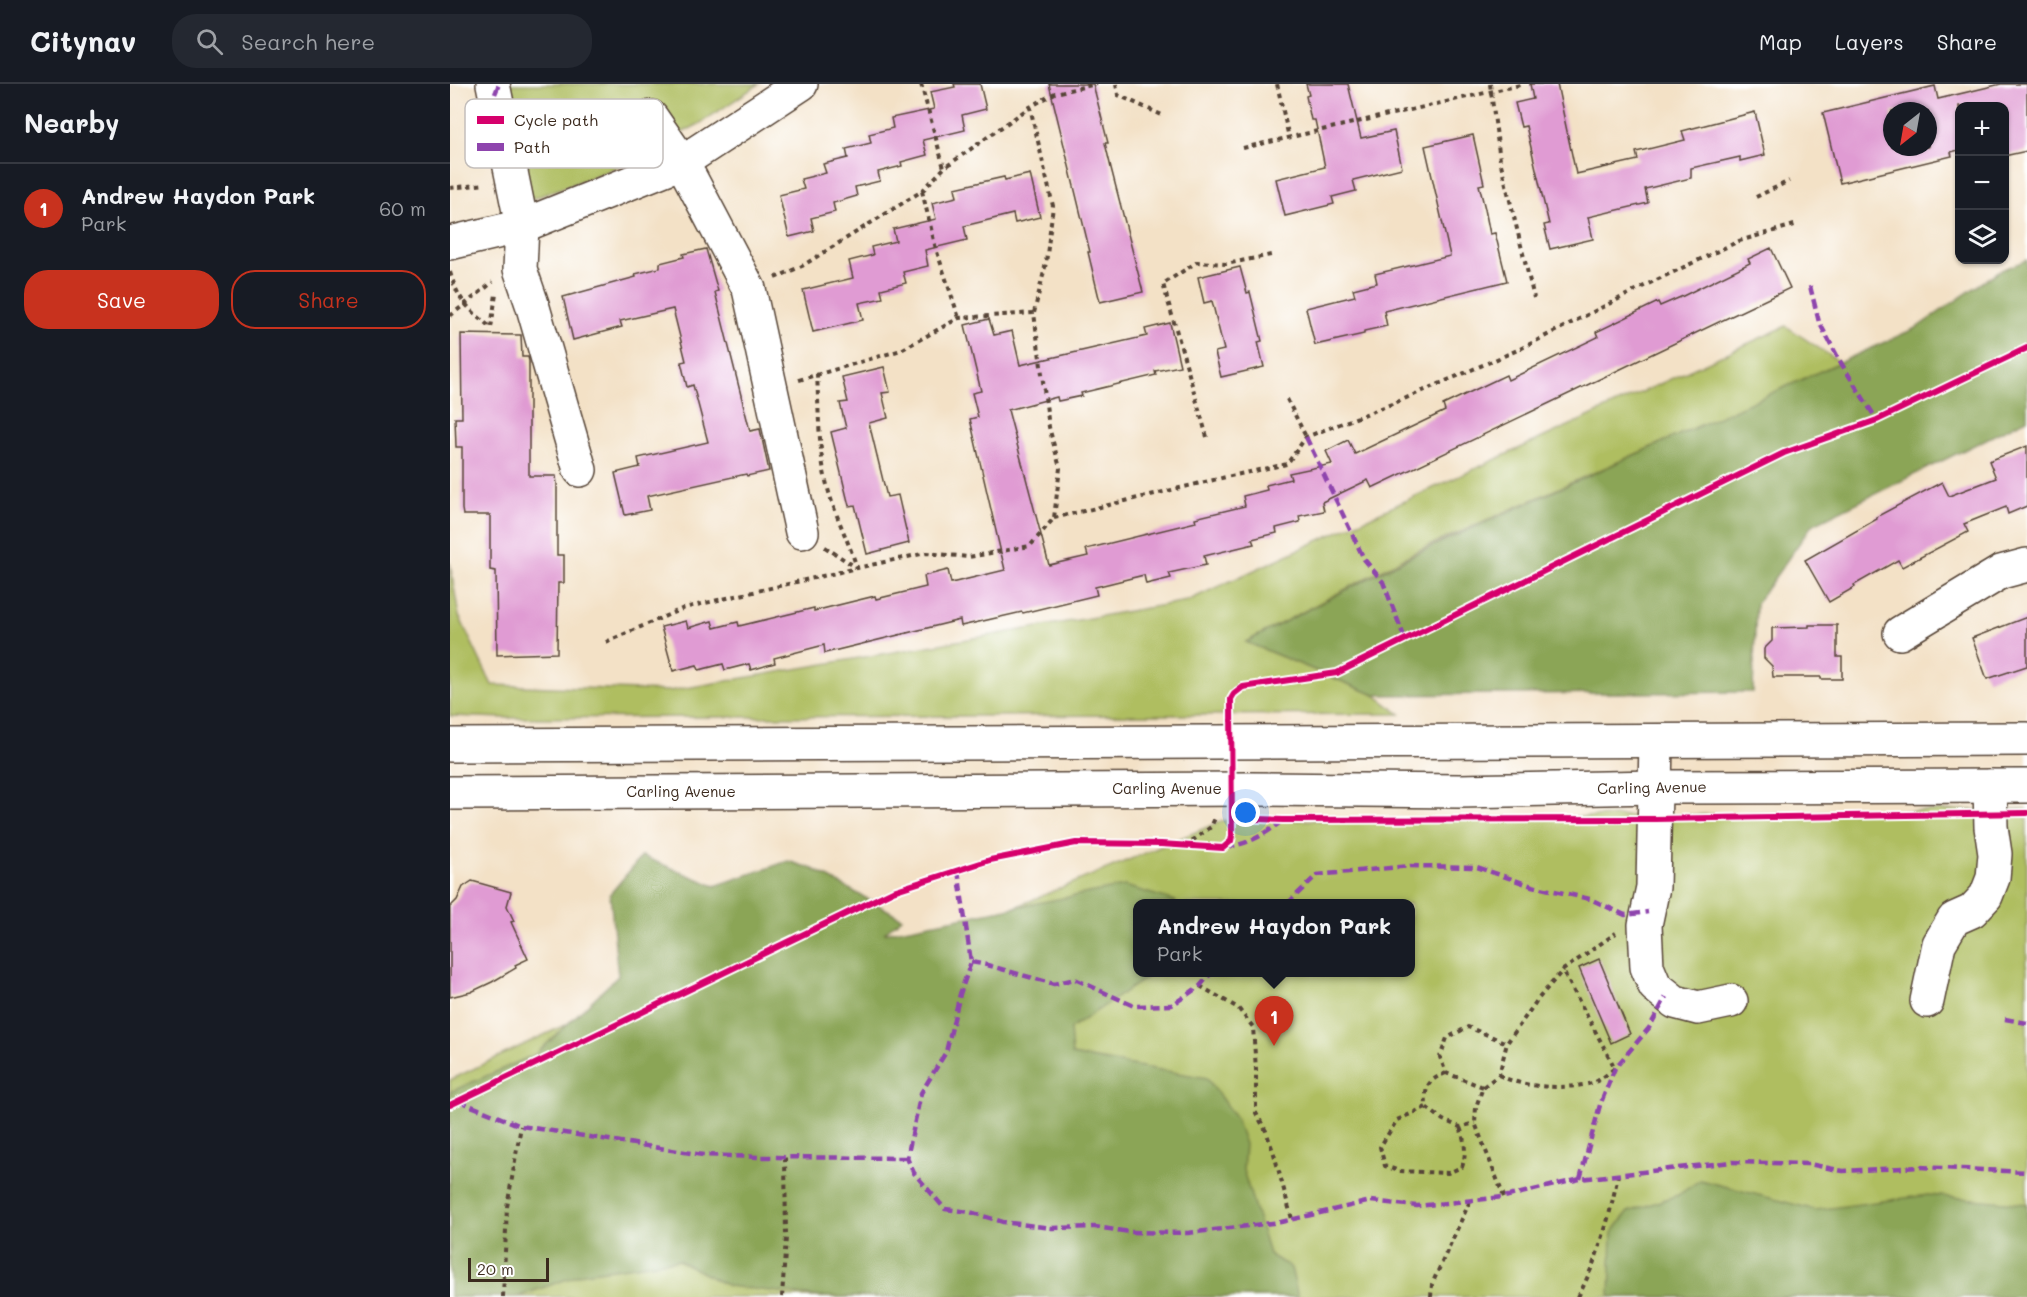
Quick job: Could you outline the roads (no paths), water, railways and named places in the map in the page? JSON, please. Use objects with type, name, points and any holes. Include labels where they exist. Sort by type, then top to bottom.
[{"type":"main road","points":[[493,84],[496,99]]},
{"type":"main road","points":[[450,243],[522,226],[682,162],[801,84]]},
{"type":"main road","points":[[663,134],[682,162],[749,289],[802,532]]},
{"type":"main road","points":[[510,168],[522,226],[520,269],[536,315],[580,470]]},
{"type":"main road","points":[[1900,633],[2001,572],[2027,565]]},
{"type":"main road","points":[[450,745],[2027,739]]},
{"type":"main road","points":[[1656,741],[1653,887],[1645,925],[1647,967],[1655,986],[1675,1002],[1698,1008],[1731,1001]]},
{"type":"main road","points":[[1927,1001],[1939,944],[1954,919],[1972,911],[1986,896],[1993,878],[1995,854],[1991,827],[1990,786]]},
{"type":"main road","name":"Carling Avenue","points":[[450,793],[1251,789],[1460,791],[2027,786]]},
{"type":"place","name":"Andrew Haydon Park","points":[[1274,1046]]}]
